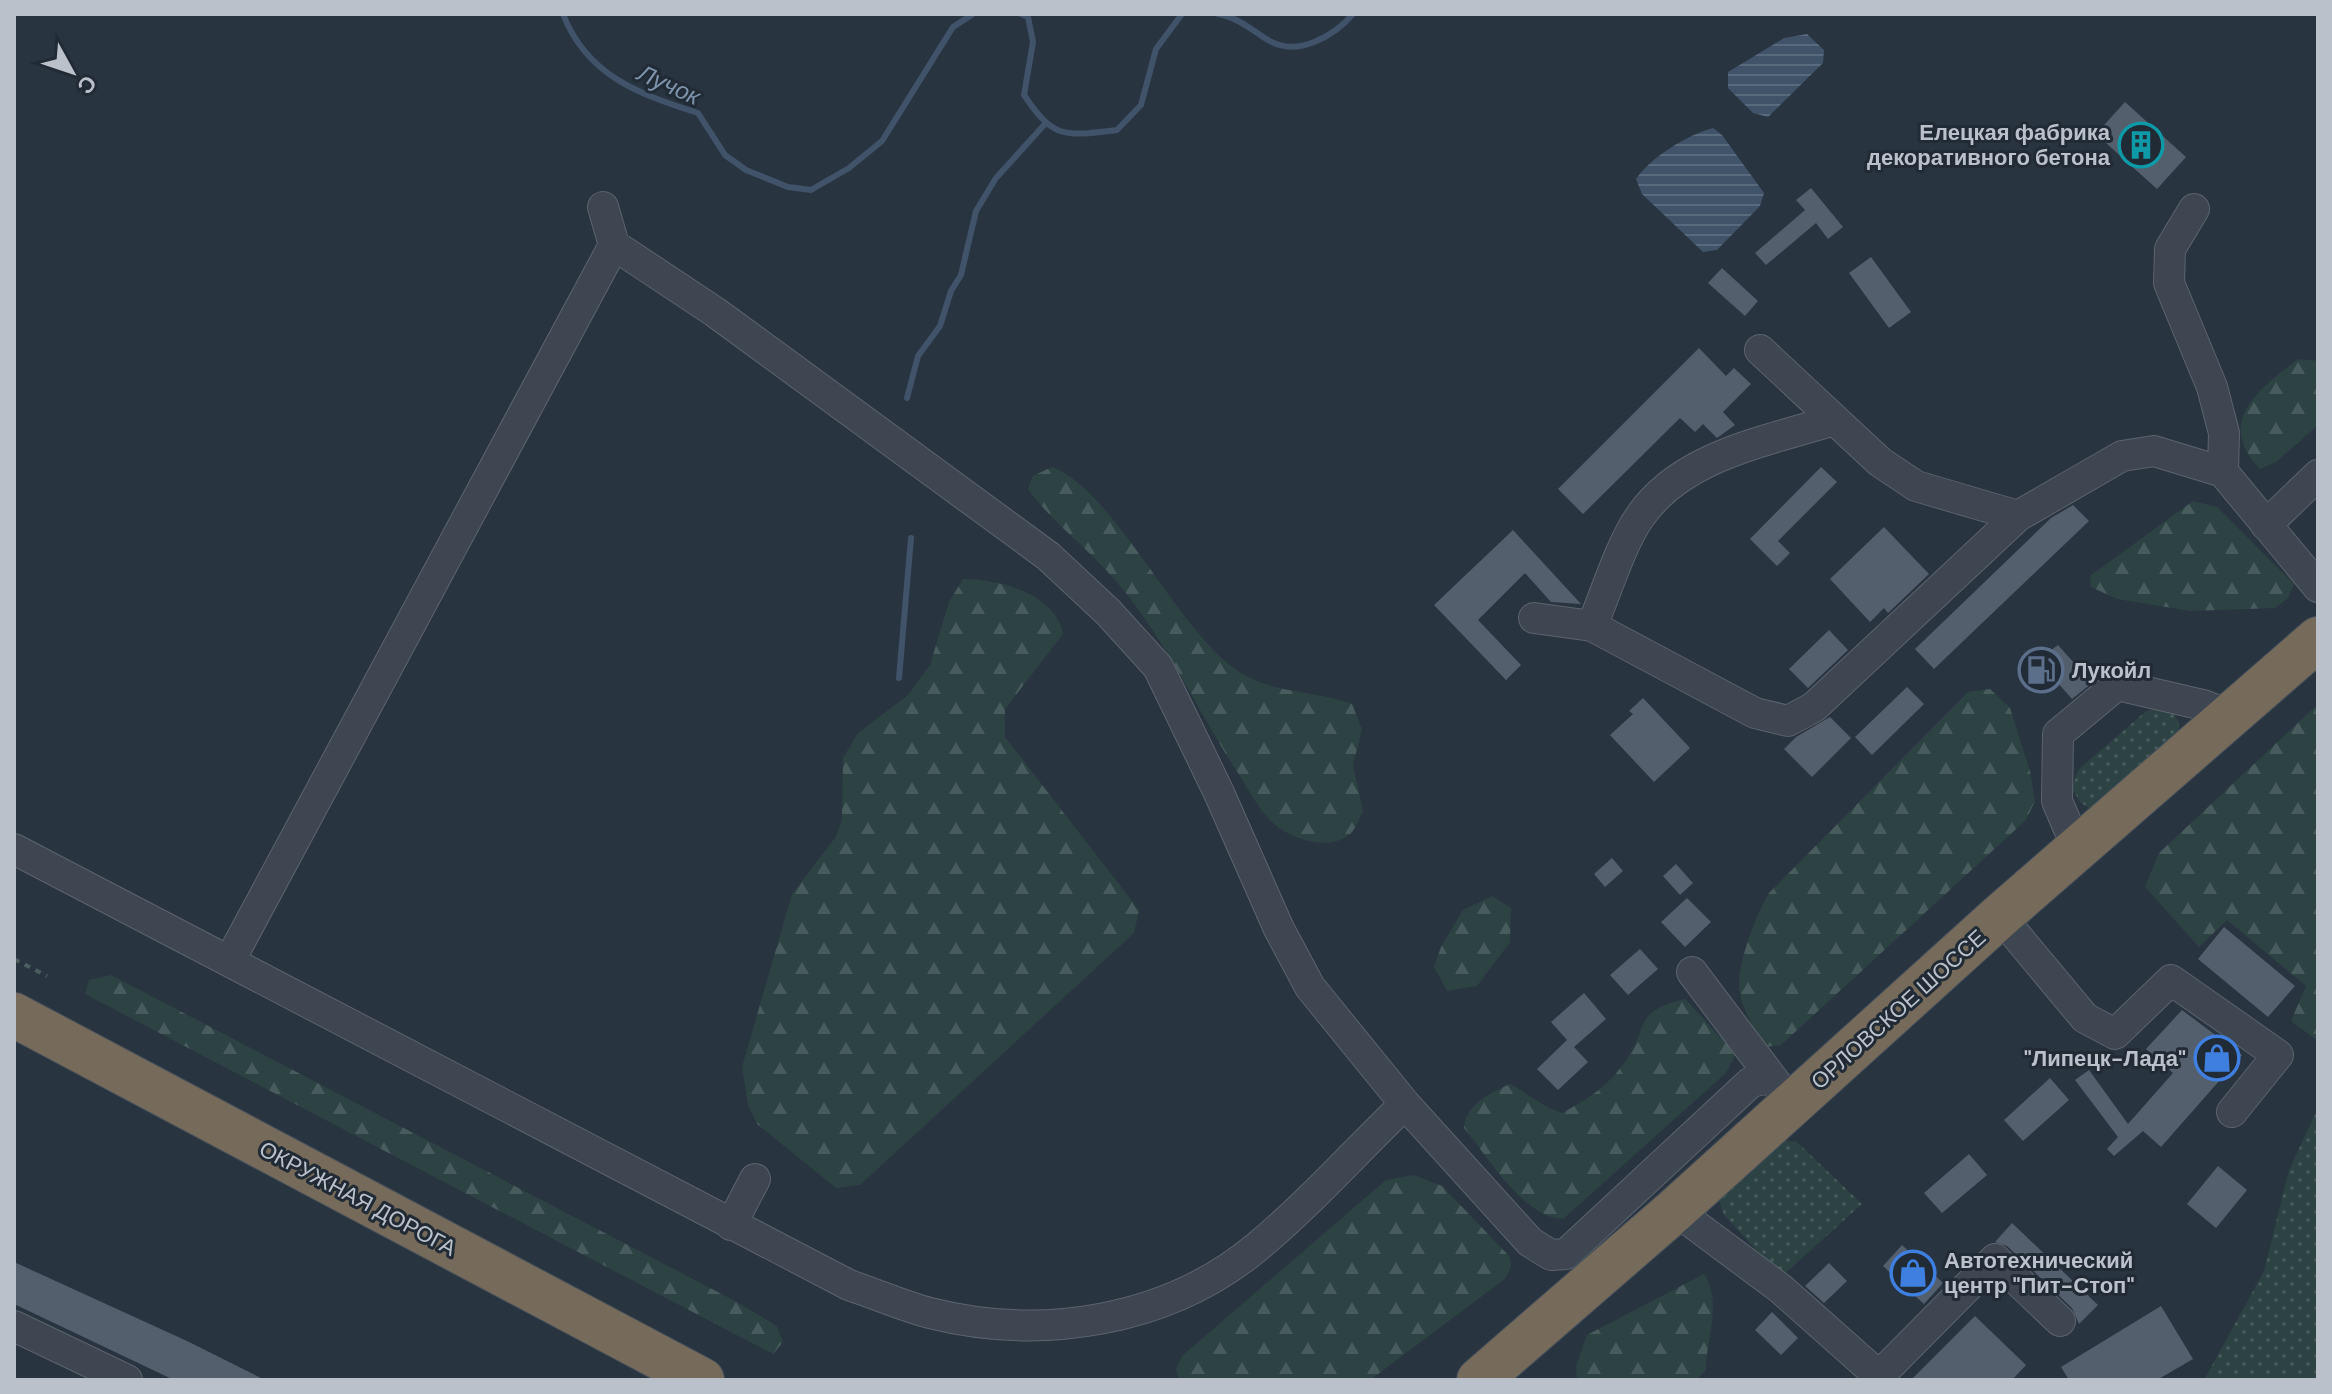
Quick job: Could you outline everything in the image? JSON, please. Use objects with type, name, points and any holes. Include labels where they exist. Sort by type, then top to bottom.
[{"type":"highway","name":"ОРЛОВСКОЕ ШОССЕ","points":[[1479,1380],[1675,1210],[1781,1091],[2000,916],[2318,639]]},
{"type":"highway","name":"ОКРУЖНАЯ ДОРОГА","points":[[14,1015],[702,1380]]},
{"type":"street","points":[[603,207],[614,245],[715,312],[1048,556],[1108,612],[1158,667],[1219,793],[1279,929],[1310,987],[1405,1104],[1530,1242],[1551,1255],[1566,1254],[1751,1082],[1781,1091]]},
{"type":"street","points":[[2194,209],[2170,249],[2169,283],[2212,387],[2224,433],[2223,472]]},
{"type":"street","points":[[230,960],[614,245]]},
{"type":"street","points":[[1760,350],[1880,462],[1916,486],[2018,516]]},
{"type":"street","points":[[1592,626],[1639,518],[1672,485],[1711,459],[1834,420]]},
{"type":"street","points":[[1534,618],[1592,626],[1755,713],[1788,721],[1814,707],[2018,516],[2122,456],[2154,451],[2223,472],[2316,580]]},
{"type":"street","points":[[2266,525],[2318,475]]},
{"type":"street","points":[[2077,848],[2057,801],[2058,734],[2117,685],[2203,705],[2231,716]]},
{"type":"street","points":[[14,849],[849,1285],[930,1313],[1007,1326],[1087,1321],[1134,1312],[1197,1289],[1256,1248],[1405,1104]]},
{"type":"street","points":[[2000,916],[2085,1018],[2115,1034],[2171,980],[2278,1055],[2232,1112]]},
{"type":"street","points":[[1692,972],[1781,1091]]},
{"type":"street","points":[[731,1225],[755,1179]]},
{"type":"street","points":[[1675,1210],[1781,1289],[1879,1376],[1995,1259],[2060,1321]]},
{"type":"street","points":[[14,1326],[88,1371],[127,1380]]},
{"type":"path","points":[[14,959],[47,976]]},
{"type":"green space","points":[[2298,359],[2318,361],[2318,425],[2276,462],[2260,469],[2247,452],[2241,436],[2242,421],[2257,394]]},
{"type":"green space","points":[[1052,467],[1074,480],[1097,501],[1187,619],[1231,666],[1275,687],[1352,704],[1362,729],[1353,765],[1363,812],[1351,833],[1332,842],[1310,841],[1289,834],[1267,816],[1137,607],[1109,573],[1028,489],[1033,476]]},
{"type":"green space","points":[[2193,501],[2217,507],[2294,584],[2288,598],[2275,608],[2190,611],[2117,599],[2091,587],[2090,576]]},
{"type":"green space","points":[[963,579],[993,582],[1024,592],[1038,599],[1058,620],[1063,634],[1005,709],[1005,737],[1139,910],[1134,933],[860,1185],[836,1188],[757,1124],[748,1105],[742,1067],[792,894],[835,838],[842,820],[843,758],[858,733],[908,695],[930,665],[949,602]]},
{"type":"green space","points":[[1990,689],[2010,708],[2030,771],[2035,801],[2026,820],[1781,1045],[1765,1047],[1744,1008],[1739,983],[1750,936],[1769,893],[1968,692]]},
{"type":"green space","points":[[2318,704],[2318,1041],[2291,1021],[2306,986],[2227,920],[2199,947],[2145,887],[2159,853]]},
{"type":"green space","points":[[2159,707],[2171,710],[2179,722],[2179,738],[2090,809],[2080,802],[2072,788],[2078,770],[2145,712]]},
{"type":"green space","points":[[1492,896],[1511,908],[1510,942],[1477,986],[1447,991],[1434,967],[1441,947],[1463,910]]},
{"type":"green space","points":[[111,975],[735,1301],[777,1326],[783,1342],[773,1354],[85,994],[89,980]]},
{"type":"green space","points":[[1685,999],[1736,1054],[1726,1073],[1563,1219],[1535,1209],[1508,1184],[1464,1128],[1474,1106],[1510,1084],[1562,1113],[1611,1079],[1633,1050],[1649,1015],[1656,1009]]},
{"type":"green space","points":[[2318,1108],[2318,1380],[2204,1380],[2264,1271],[2289,1170]]},
{"type":"green space","points":[[1779,1139],[1797,1142],[1862,1204],[1781,1277],[1724,1215],[1718,1197]]},
{"type":"green space","points":[[1414,1175],[1442,1186],[1510,1257],[1511,1267],[1505,1279],[1370,1380],[1179,1380],[1176,1369],[1182,1356],[1386,1180]]},
{"type":"green space","points":[[1704,1274],[1710,1285],[1713,1309],[1706,1370],[1696,1380],[1577,1380],[1576,1366],[1587,1335]]},
{"type":"water","points":[[1807,34],[1824,50],[1823,63],[1768,117],[1753,113],[1728,88],[1728,72],[1784,38]]},
{"type":"water","points":[[1713,128],[1722,135],[1764,193],[1760,206],[1717,250],[1703,252],[1642,194],[1636,179],[1670,148]]},
{"type":"building","name":"Елецкая фабрика декоративного бетона","points":[[2125,102],[2186,157],[2157,189],[2096,134]]},
{"type":"building","points":[[1811,188],[1843,227],[1828,239],[1816,223],[1766,265],[1755,253],[1805,210],[1796,200]]},
{"type":"building","points":[[1871,257],[1911,312],[1889,328],[1849,273]]},
{"type":"building","points":[[1722,268],[1758,301],[1745,316],[1708,283]]},
{"type":"building","points":[[1699,348],[1726,376],[1734,368],[1751,384],[1723,412],[1735,425],[1717,438],[1703,424],[1695,432],[1680,418],[1583,514],[1558,489]]},
{"type":"building","points":[[1821,467],[1837,482],[1778,541],[1790,553],[1777,566],[1750,539]]},
{"type":"building","points":[[2073,505],[2089,521],[1934,669],[1915,649],[2051,518]]},
{"type":"building","points":[[1884,527],[1929,574],[1888,613],[1884,608],[1870,622],[1830,579]]},
{"type":"building","points":[[1513,530],[1581,604],[1551,602],[1525,573],[1478,620],[1521,665],[1506,680],[1434,605]]},
{"type":"building","points":[[1829,630],[1848,650],[1808,688],[1789,669]]},
{"type":"building","points":[[2058,645],[2092,683],[2072,699],[2049,673],[2044,678],[2032,665]]},
{"type":"building","points":[[1907,687],[1924,704],[1872,755],[1855,737]]},
{"type":"building","points":[[1643,698],[1690,748],[1654,782],[1610,735],[1633,714],[1629,711]]},
{"type":"building","points":[[1830,717],[1851,738],[1812,777],[1784,749],[1796,737]]},
{"type":"building","points":[[1612,858],[1623,871],[1605,887],[1594,874]]},
{"type":"building","points":[[1676,864],[1693,883],[1680,895],[1663,876]]},
{"type":"building","points":[[1687,898],[1711,922],[1685,947],[1661,922]]},
{"type":"building","points":[[2224,927],[2295,986],[2268,1017],[2198,959]]},
{"type":"building","points":[[1640,949],[1658,969],[1628,995],[1610,975]]},
{"type":"building","points":[[1584,993],[1606,1019],[1574,1047],[1588,1062],[1558,1090],[1537,1069],[1567,1040],[1551,1022]]},
{"type":"building","points":[[2182,1010],[2242,1055],[2161,1147],[2143,1131],[2114,1156],[2107,1149],[2118,1137],[2075,1080],[2089,1070],[2128,1124],[2173,1073],[2146,1049]]},
{"type":"building","points":[[2050,1078],[2069,1100],[2023,1141],[2004,1120]]},
{"type":"building","points":[[1969,1154],[1987,1175],[1942,1213],[1924,1193]]},
{"type":"building","points":[[2218,1166],[2247,1190],[2216,1228],[2187,1204]]},
{"type":"building","points":[[2012,1223],[2098,1305],[2079,1324],[2072,1308],[2007,1246],[1995,1242]]},
{"type":"building","points":[[1902,1245],[1943,1283],[1924,1304],[1883,1266]]},
{"type":"building","points":[[14,1262],[265,1380],[174,1380],[14,1304]]},
{"type":"building","points":[[1829,1263],[1847,1281],[1824,1303],[1805,1286]]},
{"type":"building","points":[[2161,1306],[2193,1359],[2157,1380],[2069,1380],[2061,1367]]},
{"type":"building","points":[[1772,1312],[1798,1338],[1781,1355],[1755,1330]]},
{"type":"building","points":[[1975,1316],[2026,1365],[2012,1380],[1911,1380]]},
{"type":"waterway","name":"Лучок","points":[[563,14],[586,53],[617,80],[698,113],[725,155],[746,170],[788,187],[811,190],[849,168],[882,141],[953,27],[973,14]]},
{"type":"waterway","name":"Лучок","points":[[1021,14],[1028,17],[1033,42],[1024,95],[1034,110],[1053,127],[1073,133],[1117,130],[1141,105],[1156,49],[1182,14]]},
{"type":"waterway","name":"Лучок","points":[[1218,14],[1238,21],[1279,45],[1291,47],[1325,37],[1353,14]]},
{"type":"waterway","points":[[907,398],[918,356],[940,326],[951,291],[961,275],[976,211],[996,178],[1044,125]]},
{"type":"waterway","points":[[899,678],[911,538]]},
{"type":"place","name":"Елецкая фабрика декоративного бетона","points":[[2141,145]]},
{"type":"place","name":"Лукойл","points":[[2041,670]]},
{"type":"place","name":"\"Липецк-Лада\"","points":[[2217,1058]]},
{"type":"place","name":"Автотехнический центр \"Пит-Стоп\"","points":[[1913,1273]]}]
